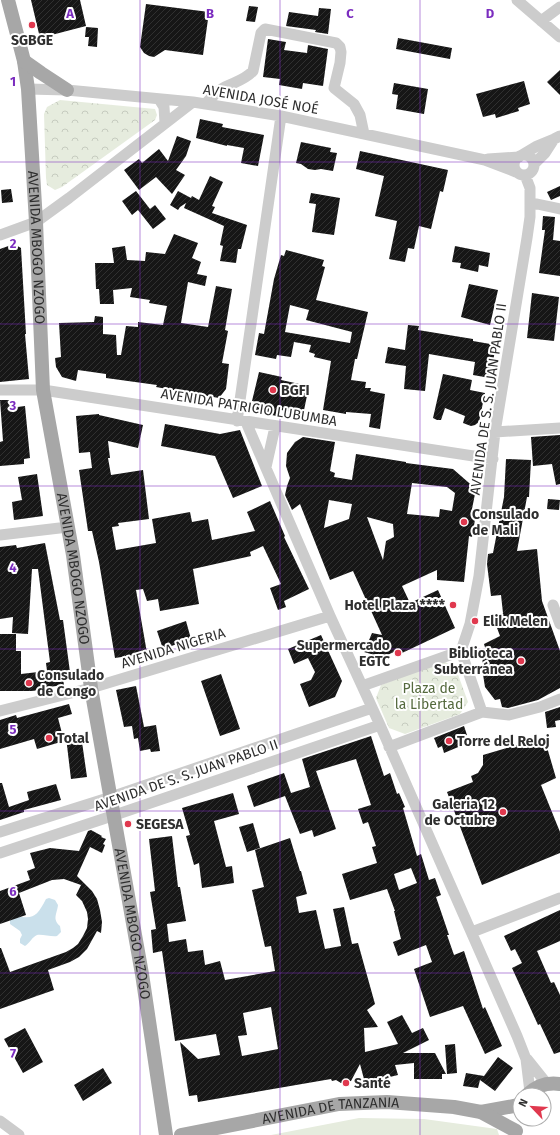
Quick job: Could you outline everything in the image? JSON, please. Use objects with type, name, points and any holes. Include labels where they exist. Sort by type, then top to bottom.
[{"type":"main road","name":"AVENIDA MBOGO NZOGO","points":[[8,0],[24,61],[28,89],[36,222],[43,390],[68,527],[92,688],[142,974],[166,1135]]},
{"type":"main road","points":[[24,61],[67,90]]},
{"type":"main road","name":"AVENIDA DE TANZANIA","points":[[538,1087],[553,1084]]},
{"type":"main road","name":"AVENIDA DE TANZANIA","points":[[181,1135],[339,1104],[387,1102],[454,1107],[481,1112],[517,1133]]},
{"type":"main road","name":"AVENIDA DE TANZANIA","points":[[481,1112],[512,1103]]},
{"type":"street","points":[[517,0],[560,37]]},
{"type":"street","points":[[541,21],[560,7]]},
{"type":"street","points":[[204,104],[215,94],[253,71],[261,34],[265,29],[278,31],[325,41],[336,44],[340,47],[340,63],[334,88],[354,104],[360,114],[364,134]]},
{"type":"street","name":"AVENIDA JOSÉ NOÉ","points":[[28,89],[67,90],[193,102],[281,116],[485,160],[520,173]]},
{"type":"street","points":[[159,99],[164,107],[165,123]]},
{"type":"street","points":[[0,235],[36,222],[193,102]]},
{"type":"street","points":[[281,116],[242,422],[266,467],[330,616],[472,932],[526,1059],[553,1084]]},
{"type":"street","points":[[557,138],[534,164],[531,173],[520,173],[514,165],[521,156],[537,146],[557,138]]},
{"type":"street","points":[[521,156],[528,156],[534,164]]},
{"type":"street","name":"AVENIDA JOSÉ NOÉ","points":[[485,160],[521,156]]},
{"type":"street","name":"AVENIDA DE S. S. JUAN PABLO II","points":[[460,651],[470,624],[478,582],[495,432],[530,218],[530,188],[520,173]]},
{"type":"street","points":[[530,205],[537,204],[560,209]]},
{"type":"street","name":"AVENIDA PATRICIO LUBUMBA","points":[[0,390],[43,390],[493,460]]},
{"type":"street","points":[[266,467],[275,427]]},
{"type":"street","points":[[495,432],[560,428]]},
{"type":"street","points":[[0,535],[68,527]]},
{"type":"street","points":[[553,605],[560,624]]},
{"type":"street","name":"AVENIDA NIGERIA","points":[[0,711],[92,688],[330,616]]},
{"type":"street","points":[[362,686],[460,651],[482,712]]},
{"type":"street","points":[[389,747],[482,712],[509,715],[540,707],[560,699]]},
{"type":"street","name":"AVENIDA DE S. S. JUAN PABLO II","points":[[0,832],[111,798],[372,708]]},
{"type":"street","name":"AVENIDA DE S. S. JUAN PABLO II","points":[[1,849],[115,815],[380,725]]},
{"type":"street","points":[[472,932],[560,898]]},
{"type":"street","points":[[525,1087],[526,1059]]},
{"type":"street","points":[[0,1121],[19,1135]]},
{"type":"green space","points":[[60,100],[155,109],[157,115],[155,120],[62,187],[55,190],[47,185],[44,114],[47,107]]},
{"type":"green space","name":"Plaza de la Libertad","points":[[444,661],[456,669],[468,702],[460,714],[405,734],[389,728],[376,698],[381,685]]},
{"type":"green space","points":[[359,1118],[424,1119],[497,1129],[499,1135],[271,1135]]},
{"type":"water","points":[[49,898],[55,900],[58,905],[56,921],[60,926],[61,932],[57,936],[37,935],[25,946],[20,943],[22,935],[20,931],[10,924],[10,917],[12,915],[25,917],[33,916],[46,899]]},
{"type":"building","points":[[31,0],[80,0],[86,26],[40,38]]},
{"type":"building","points":[[146,4],[209,12],[203,55],[165,50],[154,57],[144,53],[140,47]]},
{"type":"building","points":[[249,6],[258,7],[255,22],[246,21]]},
{"type":"building","points":[[319,8],[331,9],[328,34],[315,32],[316,30],[286,26],[289,12],[318,16]]},
{"type":"building","points":[[86,27],[98,28],[97,47],[88,46],[89,37],[85,37]]},
{"type":"building","points":[[398,38],[452,48],[450,59],[396,49]]},
{"type":"building","points":[[268,39],[286,42],[284,50],[307,53],[308,45],[328,49],[323,86],[303,83],[302,89],[279,85],[280,79],[263,77]]},
{"type":"building","points":[[560,70],[560,95],[547,82]]},
{"type":"building","points":[[524,81],[530,104],[518,108],[519,111],[496,118],[495,114],[483,117],[476,94]]},
{"type":"building","points":[[394,83],[428,89],[424,114],[396,109],[398,95],[392,94]]},
{"type":"building","points":[[200,119],[223,124],[222,127],[264,135],[258,166],[241,163],[244,148],[227,146],[196,138]]},
{"type":"building","points":[[177,136],[191,141],[186,156],[176,170],[185,175],[172,194],[156,177],[139,190],[124,170],[139,159],[142,163],[159,149],[168,161]]},
{"type":"building","points":[[301,142],[331,148],[330,152],[337,153],[333,171],[308,169],[301,164],[296,163]]},
{"type":"building","points":[[360,151],[448,170],[443,192],[440,191],[431,229],[419,226],[414,249],[408,248],[405,262],[389,259],[397,221],[375,216],[384,176],[356,169]]},
{"type":"building","points":[[210,176],[223,182],[212,206],[215,207],[212,213],[247,225],[241,249],[238,249],[236,263],[220,261],[223,246],[220,245],[224,226],[184,208],[186,203],[178,210],[170,205],[178,191],[191,198],[192,196],[199,200]]},
{"type":"building","points":[[560,186],[560,196],[551,200],[547,192]]},
{"type":"building","points":[[11,189],[13,202],[2,203],[1,190]]},
{"type":"building","points":[[136,191],[150,209],[155,205],[166,219],[153,229],[138,210],[132,215],[122,201]]},
{"type":"building","points":[[311,193],[340,198],[334,235],[312,232],[316,204],[309,203]]},
{"type":"building","points":[[543,216],[555,217],[553,240],[560,241],[560,276],[539,273],[545,230],[542,230]]},
{"type":"building","points":[[174,234],[198,243],[192,258],[201,262],[197,274],[207,276],[205,286],[188,282],[181,323],[208,327],[216,286],[232,289],[225,330],[228,331],[222,363],[229,364],[226,389],[219,398],[156,387],[157,385],[106,378],[106,374],[78,370],[76,381],[62,377],[56,367],[55,358],[61,357],[59,323],[94,322],[95,316],[103,317],[103,334],[116,335],[117,355],[121,355],[126,326],[138,327],[138,322],[163,325],[167,306],[149,303],[150,300],[130,297],[132,288],[113,290],[114,304],[100,304],[99,289],[96,289],[95,263],[114,263],[112,248],[125,246],[127,260],[145,261],[146,252],[165,254]]},
{"type":"building","points":[[14,244],[21,248],[25,334],[29,379],[0,382],[0,249]]},
{"type":"building","points":[[455,246],[490,253],[488,267],[479,265],[478,272],[460,268],[461,263],[452,262]]},
{"type":"building","points":[[286,250],[324,260],[322,266],[325,267],[316,300],[368,312],[357,359],[355,359],[351,380],[366,382],[365,388],[371,388],[370,391],[385,394],[380,429],[369,427],[371,414],[346,412],[346,414],[323,410],[331,361],[314,357],[315,354],[309,352],[311,345],[294,342],[291,357],[277,355],[276,359],[255,355],[259,333],[264,334],[274,279],[281,255],[284,256]],"holes":[[[290,305],[309,310],[306,320],[352,332],[350,343],[285,332]]]},
{"type":"building","points":[[469,284],[498,290],[490,325],[461,317]]},
{"type":"building","points":[[532,293],[559,297],[554,341],[527,338]]},
{"type":"building","points":[[408,325],[419,326],[418,330],[473,339],[473,341],[496,345],[490,378],[473,375],[475,362],[429,354],[425,391],[404,389],[406,366],[385,363],[388,347],[405,350]]},
{"type":"building","points":[[259,372],[282,377],[281,380],[309,386],[303,415],[277,409],[276,416],[256,411],[258,402],[252,401]]},
{"type":"building","points":[[443,374],[472,380],[470,390],[485,393],[479,422],[475,425],[471,426],[463,423],[465,416],[445,408],[441,420],[433,418]]},
{"type":"building","points":[[0,400],[9,400],[10,408],[25,406],[30,458],[24,459],[24,464],[0,466],[0,442],[3,441]]},
{"type":"building","points":[[99,414],[143,425],[138,448],[108,441],[110,458],[108,458],[111,475],[143,470],[149,519],[118,523],[119,526],[112,527],[116,550],[156,543],[152,519],[190,512],[192,522],[208,519],[212,540],[255,531],[247,512],[270,501],[285,536],[284,537],[309,589],[284,601],[286,607],[278,610],[270,588],[281,584],[263,546],[250,552],[251,556],[193,569],[199,604],[160,611],[158,599],[147,601],[143,589],[136,590],[147,653],[115,658],[99,562],[92,531],[88,531],[79,470],[92,468],[90,452],[79,453],[76,416]]},
{"type":"building","points":[[165,424],[220,434],[240,430],[262,486],[233,498],[215,456],[161,446]]},
{"type":"building","points":[[560,435],[560,484],[556,485],[552,464],[533,466],[531,437]]},
{"type":"building","points":[[303,437],[335,442],[330,471],[335,473],[334,477],[352,480],[356,454],[406,463],[453,469],[476,489],[471,514],[476,514],[472,537],[469,536],[464,582],[437,580],[437,570],[402,586],[410,603],[438,590],[455,628],[402,653],[400,649],[375,661],[371,654],[364,652],[372,633],[382,635],[353,571],[330,580],[300,504],[292,510],[285,495],[290,478],[286,466],[287,453],[295,442]],"holes":[[[412,483],[447,487],[455,493],[452,511],[440,509],[439,517],[407,514]],[[329,500],[352,504],[349,519],[324,528]],[[367,517],[393,524],[394,537],[386,541],[383,560]]]},
{"type":"building","points":[[506,459],[531,460],[529,497],[527,497],[517,551],[537,549],[542,601],[560,651],[560,688],[538,700],[508,708],[502,707],[500,699],[495,700],[485,687],[482,668],[483,655],[487,654],[484,644],[500,636],[493,617],[503,613],[501,595],[491,596],[487,564],[488,554],[493,553],[504,497]]},
{"type":"building","points":[[37,474],[43,516],[14,520],[12,502],[22,500],[18,477]]},
{"type":"building","points":[[548,499],[560,500],[559,510],[547,509]]},
{"type":"building","points":[[45,543],[60,620],[63,620],[70,672],[62,673],[64,685],[41,688],[42,690],[0,691],[0,634],[16,634],[16,651],[21,651],[21,674],[47,671],[46,663],[50,662],[38,569],[32,569],[28,634],[12,633],[13,617],[0,619],[0,547],[16,545],[17,548]]},
{"type":"building","points":[[186,621],[191,639],[163,649],[157,631]]},
{"type":"building","points":[[321,635],[342,681],[335,697],[309,707],[300,684],[311,680],[315,672],[308,658],[294,664],[288,649]]},
{"type":"building","points":[[221,674],[240,729],[220,736],[201,681]]},
{"type":"building","points":[[136,686],[144,727],[156,725],[160,751],[151,752],[150,749],[140,751],[138,738],[134,739],[132,726],[124,727],[116,690]]},
{"type":"building","points":[[69,704],[72,714],[58,718],[64,741],[37,749],[34,739],[0,749],[0,720],[16,715],[17,718]]},
{"type":"building","points":[[560,707],[560,720],[555,721],[556,727],[547,728],[545,712]]},
{"type":"building","name":"Torre del Reloj","points":[[464,726],[467,735],[460,737],[463,745],[444,753],[442,746],[438,748],[434,738]]},
{"type":"building","points":[[81,735],[87,777],[71,779],[66,737]]},
{"type":"building","points":[[371,736],[384,776],[390,773],[397,794],[399,793],[405,807],[403,808],[417,856],[421,854],[429,880],[435,878],[441,895],[436,897],[454,955],[464,951],[483,1009],[485,1007],[502,1046],[485,1054],[463,1006],[430,1017],[414,969],[432,962],[426,945],[398,956],[393,942],[401,939],[395,911],[387,889],[350,900],[342,874],[377,863],[372,847],[376,846],[368,822],[363,824],[358,809],[371,805],[356,759],[316,771],[336,829],[314,837],[312,830],[300,834],[285,796],[254,807],[247,786],[284,773],[291,793],[310,787],[302,759]],"holes":[[[411,868],[417,883],[399,890],[394,874]]]},
{"type":"building","name":"Galeria 12 de Octubre","points":[[544,737],[556,778],[541,785],[560,832],[560,853],[482,885],[447,792],[473,782],[471,776],[478,773],[483,765],[483,755]]},
{"type":"building","points":[[0,783],[2,783],[9,807],[29,800],[27,792],[56,784],[61,800],[24,810],[24,812],[0,820]]},
{"type":"building","points":[[233,793],[239,814],[214,821],[226,867],[232,866],[234,883],[202,888],[199,863],[194,865],[186,836],[190,835],[182,808]]},
{"type":"building","points":[[253,823],[260,848],[247,852],[239,827]]},
{"type":"building","points":[[91,830],[106,839],[103,844],[105,845],[102,853],[90,847],[77,876],[92,891],[97,899],[102,922],[101,933],[97,931],[87,949],[79,957],[48,970],[54,990],[0,1009],[0,948],[10,972],[66,952],[73,948],[78,944],[83,936],[87,928],[88,919],[87,912],[82,901],[76,895],[81,885],[64,879],[52,880],[19,893],[26,915],[0,924],[0,891],[30,880],[27,871],[35,868],[30,853],[50,848],[79,851],[88,831]]},
{"type":"building","points":[[172,836],[178,887],[180,887],[186,921],[167,924],[169,942],[186,939],[188,952],[203,950],[205,965],[220,961],[225,980],[275,971],[271,946],[265,947],[252,890],[264,887],[255,850],[290,838],[307,894],[296,897],[299,913],[316,910],[325,949],[341,946],[333,909],[344,907],[352,944],[358,943],[375,1004],[367,1010],[378,1027],[364,1028],[365,1052],[398,1044],[387,1022],[402,1015],[412,1033],[423,1028],[429,1040],[403,1053],[435,1053],[446,1074],[442,1074],[442,1079],[414,1079],[414,1063],[395,1065],[398,1075],[365,1083],[360,1064],[351,1081],[341,1083],[336,1080],[332,1081],[331,1079],[198,1102],[197,1095],[189,1096],[180,1042],[198,1059],[220,1055],[216,1034],[175,1041],[162,951],[153,953],[151,930],[156,929],[150,892],[155,891],[149,839]],"holes":[[[271,1007],[278,1049],[242,1056],[238,1036],[247,1035],[243,1013]]]},
{"type":"building","points":[[560,910],[560,941],[537,951],[551,983],[554,982],[560,995],[560,1052],[554,1054],[540,1024],[538,1025],[512,968],[522,963],[515,949],[511,951],[504,936]]},
{"type":"building","points":[[25,1028],[43,1062],[23,1073],[4,1039]]},
{"type":"building","points":[[455,1044],[457,1073],[447,1074],[445,1045]]},
{"type":"building","points":[[498,1057],[513,1068],[495,1091],[480,1080],[478,1088],[463,1086],[466,1073],[484,1076]]},
{"type":"building","points":[[103,1068],[112,1083],[83,1101],[74,1085]]},
{"type":"place","name":"SGBGE","points":[[32,25]]},
{"type":"place","name":"BGFI","points":[[273,390]]},
{"type":"place","name":"Consulado de Mali","points":[[464,522]]},
{"type":"place","name":"Hotel Plaza ****","points":[[453,605]]},
{"type":"place","name":"Elik Melen","points":[[475,621]]},
{"type":"place","name":"Supermercado EGTC","points":[[398,653]]},
{"type":"place","name":"Biblioteca Subterránea","points":[[521,661]]},
{"type":"place","name":"Consulado de Congo","points":[[29,683]]},
{"type":"place","name":"Total","points":[[49,738]]},
{"type":"place","name":"Torre del Reloj","points":[[449,741]]},
{"type":"place","name":"Galeria 12 de Octubre","points":[[503,812]]},
{"type":"place","name":"SEGESA","points":[[128,824]]},
{"type":"place","name":"Santé","points":[[346,1083]]}]
